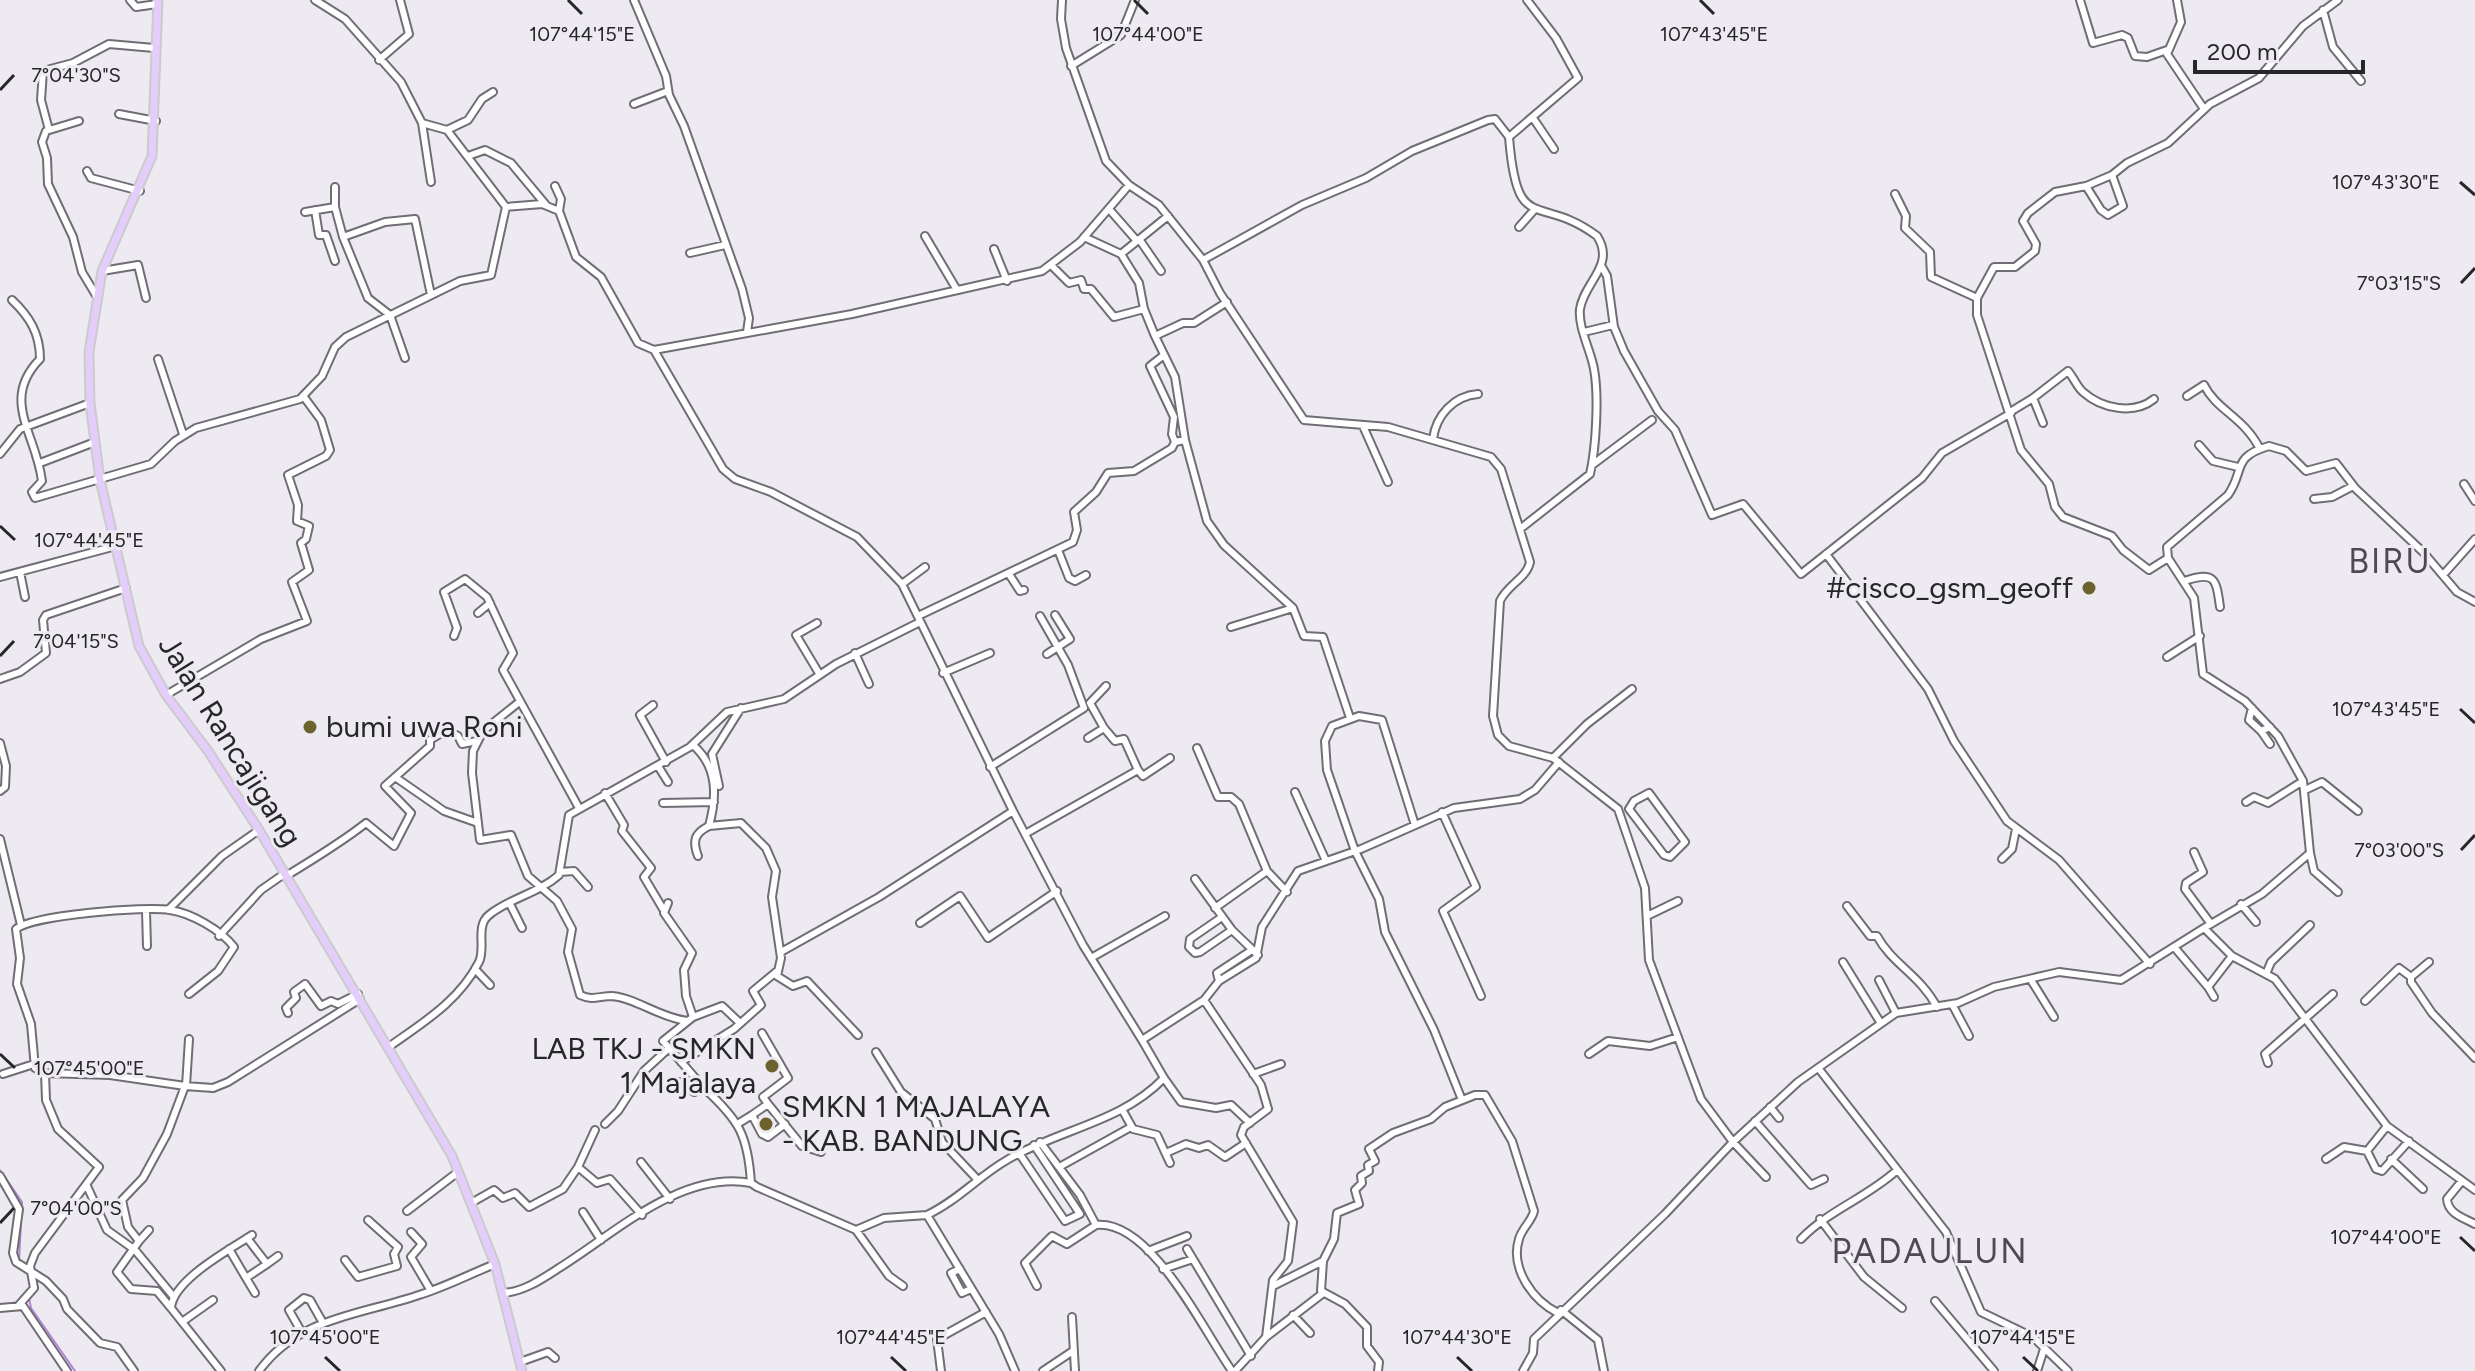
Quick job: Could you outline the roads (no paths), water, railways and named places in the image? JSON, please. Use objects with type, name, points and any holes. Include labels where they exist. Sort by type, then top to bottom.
[{"type":"main road","name":"Jalan Rancajigang","points":[[157,2],[154,48],[156,121],[152,156],[140,191],[102,271],[89,352],[90,403],[100,480],[141,652],[166,695],[208,751],[259,830],[390,1046],[458,1172],[495,1264],[522,1371]]},
{"type":"street","points":[[130,0],[136,7],[157,2]]},
{"type":"street","points":[[315,0],[345,19],[401,82],[422,123],[431,182]]},
{"type":"street","points":[[379,60],[409,34],[400,0]]},
{"type":"street","points":[[634,0],[666,76],[668,91],[743,291],[749,318],[747,332]]},
{"type":"street","points":[[1062,0],[1062,34],[1106,161],[1129,185],[1152,199],[1203,260],[1304,420],[1388,427],[1495,460],[1530,566],[1504,591],[1500,601],[1493,716],[1498,735],[1509,746],[1556,760],[1615,805],[1645,888],[1649,915],[1649,960],[1701,1099],[1766,1177]]},
{"type":"street","points":[[1071,66],[1121,35],[1135,0]]},
{"type":"street","points":[[1509,137],[1578,78],[1556,38],[1527,0]]},
{"type":"street","points":[[2080,0],[2093,43],[2122,35],[2128,38],[2135,56],[2147,57],[2167,50],[2181,22],[2177,0]]},
{"type":"street","points":[[2168,558],[2149,570],[2141,566],[2112,536],[2063,517],[2055,507],[2049,484],[2021,450],[1981,330],[1977,298],[1994,267],[2015,267],[2035,251],[2036,244],[2023,221],[2028,213],[2055,192],[2086,186],[2112,175],[2127,163],[2168,143],[2204,109],[2259,78],[2303,26],[2338,0]]},
{"type":"street","points":[[2323,10],[2333,47],[2361,81]]},
{"type":"street","points":[[49,130],[41,100],[43,71],[75,62],[109,44],[154,48]]},
{"type":"street","points":[[2167,50],[2204,109]]},
{"type":"street","points":[[634,104],[668,91]]},
{"type":"street","points":[[447,130],[471,118],[482,99],[493,92]]},
{"type":"street","points":[[119,114],[156,121]]},
{"type":"street","points":[[1533,118],[1554,149]]},
{"type":"street","points":[[1203,260],[1258,228],[1366,178],[1412,151],[1495,119],[1509,137],[1516,191],[1535,209],[1597,236],[1604,253],[1602,267],[1581,305],[1596,389],[1589,478],[1520,529]]},
{"type":"street","points":[[79,121],[49,130],[42,141],[48,184],[74,239],[82,272],[97,297]]},
{"type":"street","points":[[12,300],[32,321],[40,358],[19,377],[15,397],[20,429],[32,443],[40,463],[42,481],[32,492],[34,498],[154,463],[183,434],[305,396],[326,370],[334,350],[346,337],[463,280],[492,274],[506,207],[447,130],[422,123]]},
{"type":"street","points":[[468,156],[485,150],[507,161],[546,205],[559,211]]},
{"type":"street","points":[[87,171],[91,178],[140,191]]},
{"type":"street","points":[[2086,186],[2101,210],[2108,215],[2123,206],[2112,175]]},
{"type":"street","points":[[555,186],[561,199],[559,211],[576,257],[601,277],[638,343],[654,350],[852,314],[1007,281],[1052,266],[1084,237],[1129,185]]},
{"type":"street","points":[[335,187],[335,207],[343,237],[368,298],[390,315],[405,358]]},
{"type":"street","points":[[1895,194],[1907,217],[1905,228],[1930,252],[1931,277],[1977,298]]},
{"type":"street","points":[[506,207],[546,205]]},
{"type":"street","points":[[305,212],[335,207]]},
{"type":"street","points":[[1109,209],[1161,271]]},
{"type":"street","points":[[1519,227],[1535,209]]},
{"type":"street","points":[[315,210],[319,235],[326,235],[335,261]]},
{"type":"street","points":[[1121,254],[1168,216]]},
{"type":"street","points":[[343,237],[385,222],[415,219],[431,295]]},
{"type":"street","points":[[925,236],[957,290]]},
{"type":"street","points":[[1084,237],[1121,254],[1139,283],[1144,309],[1175,377],[1185,440],[1207,521],[1224,545],[1293,608],[1304,636],[1323,637],[1350,718]]},
{"type":"street","points":[[690,253],[725,245]]},
{"type":"street","points":[[994,249],[1007,281]]},
{"type":"street","points":[[102,271],[138,265],[146,298]]},
{"type":"street","points":[[1052,266],[1069,283],[1081,280],[1084,289],[1091,289],[1114,317],[1144,309]]},
{"type":"street","points":[[1602,267],[1607,274],[1613,325],[1635,374],[1688,453],[1712,515],[1743,504],[1801,574],[1922,478],[1942,453],[2010,413],[2068,371],[2084,393],[2111,406],[2130,409],[2154,399]]},
{"type":"street","points":[[1155,336],[1183,323],[1194,323],[1227,302]]},
{"type":"street","points":[[1584,332],[1613,325]]},
{"type":"street","points":[[654,350],[723,469],[735,479],[771,492],[857,537],[902,584],[943,673],[1025,834],[1091,958],[1164,1078],[1181,1102],[1216,1108],[1231,1105],[1250,1123]]},
{"type":"street","points":[[560,872],[567,819],[579,808],[693,745],[716,720],[741,708],[784,699],[855,653],[1076,540],[1074,512],[1096,492],[1108,473],[1134,471],[1172,448],[1175,442],[1174,417],[1150,366],[1164,355]]},
{"type":"street","points":[[158,359],[183,434]]},
{"type":"street","points":[[2187,396],[2205,386],[2211,401],[2246,425],[2260,449]]},
{"type":"street","points":[[1433,439],[1438,420],[1447,409],[1462,396],[1478,394]]},
{"type":"street","points":[[166,695],[255,642],[307,621],[292,581],[309,570],[301,542],[306,540],[309,527],[298,522],[298,504],[288,475],[326,456],[330,450],[321,420],[305,396]]},
{"type":"street","points":[[2033,398],[2043,423]]},
{"type":"street","points":[[0,454],[20,429],[90,403]]},
{"type":"street","points":[[1592,465],[1652,420]]},
{"type":"street","points":[[1363,426],[1388,482]]},
{"type":"street","points":[[1175,442],[1185,440]]},
{"type":"street","points":[[40,463],[95,442]]},
{"type":"street","points":[[2199,445],[2213,461],[2238,467]]},
{"type":"street","points":[[2338,892],[2315,873],[2303,781],[2270,727],[2235,693],[2203,674],[2194,598],[2168,558],[2167,547],[2228,495],[2234,486],[2238,467],[2260,449],[2269,446],[2286,451],[2306,471],[2336,463],[2353,486],[2394,523],[2457,592],[2475,602]]},
{"type":"street","points":[[2464,484],[2474,499]]},
{"type":"street","points":[[2314,499],[2332,497],[2353,486]]},
{"type":"street","points":[[2443,575],[2475,539]]},
{"type":"street","points":[[0,577],[116,546]]},
{"type":"street","points":[[1058,550],[1069,578],[1075,581],[1086,575]]},
{"type":"street","points":[[1826,554],[1928,689],[1960,752],[2016,829],[2059,860],[2150,964]]},
{"type":"street","points":[[902,584],[925,567]]},
{"type":"street","points":[[20,572],[25,597]]},
{"type":"street","points":[[1009,574],[1020,591],[1024,590]]},
{"type":"street","points":[[2184,581],[2202,575],[2211,578],[2217,586],[2220,607]]},
{"type":"street","points":[[454,636],[457,629],[445,591],[465,579],[483,592],[490,603],[512,648],[511,657],[502,669],[518,703],[579,808]]},
{"type":"street","points":[[0,679],[20,672],[47,651],[43,620],[46,615],[126,588]]},
{"type":"street","points":[[478,613],[490,603]]},
{"type":"street","points":[[1231,627],[1293,608]]},
{"type":"street","points":[[1047,654],[1070,637],[1055,615]]},
{"type":"street","points":[[1040,616],[1087,706],[1115,741],[1124,739],[1143,776],[1170,758]]},
{"type":"street","points":[[817,623],[796,635],[820,675]]},
{"type":"street","points":[[2167,657],[2200,636]]},
{"type":"street","points":[[855,653],[869,684]]},
{"type":"street","points":[[943,673],[990,653]]},
{"type":"street","points":[[990,767],[1087,706],[1106,686]]},
{"type":"street","points":[[1142,1040],[1204,1000],[1219,981],[1217,973],[1255,952],[1260,930],[1298,871],[1355,851],[1442,812],[1520,799],[1535,790],[1587,724],[1632,689]]},
{"type":"street","points":[[518,703],[507,708],[477,741],[471,761],[481,841],[511,835],[528,876],[557,901],[572,930],[568,952],[574,986],[580,995],[595,1000],[614,996],[665,1018],[690,1019]]},
{"type":"street","points":[[653,705],[640,715],[666,762]]},
{"type":"street","points":[[719,786],[712,754],[741,708]]},
{"type":"street","points":[[2252,708],[2248,718],[2270,744]]},
{"type":"street","points":[[1415,825],[1386,726],[1378,717],[1350,718],[1332,726],[1325,741],[1327,770],[1355,851],[1379,899],[1385,932],[1434,1030],[1462,1100]]},
{"type":"street","points":[[2261,731],[2270,727]]},
{"type":"street","points":[[1088,738],[1104,728]]},
{"type":"street","points":[[219,936],[264,887],[335,842],[349,840],[366,823],[395,846],[411,813],[386,789],[395,777],[430,746],[430,740],[446,730],[458,736],[462,744],[477,741]]},
{"type":"street","points":[[0,743],[6,766],[5,787],[0,791]]},
{"type":"street","points":[[693,745],[705,755],[711,771],[714,802],[709,826]]},
{"type":"street","points":[[1197,748],[1218,797],[1231,797],[1239,804],[1267,871],[1287,892]]},
{"type":"street","points":[[658,766],[668,782]]},
{"type":"street","points":[[1025,834],[1138,770]]},
{"type":"street","points":[[395,777],[444,811],[478,823]]},
{"type":"street","points":[[2246,802],[2254,797],[2268,803],[2303,781]]},
{"type":"street","points":[[2305,790],[2322,782],[2358,811]]},
{"type":"street","points":[[1295,792],[1326,861]]},
{"type":"street","points":[[605,793],[624,825],[622,831],[651,868],[644,877],[666,906],[673,931],[692,953],[684,970],[690,1019]]},
{"type":"street","points":[[1649,793],[1684,838],[1684,846],[1667,858],[1643,829],[1629,805],[1649,793]]},
{"type":"street","points":[[663,803],[714,802]]},
{"type":"street","points":[[781,952],[879,897],[1013,811]]},
{"type":"street","points":[[1442,812],[1476,887],[1443,911],[1481,996]]},
{"type":"street","points":[[698,856],[695,837],[709,826],[739,822],[766,848],[776,871],[772,897],[781,952],[776,972],[778,978],[791,986],[807,981],[858,1035]]},
{"type":"street","points":[[1629,840],[1643,829]]},
{"type":"street","points":[[2002,859],[2012,849],[2016,829]]},
{"type":"street","points":[[168,910],[224,853],[259,830]]},
{"type":"street","points":[[0,839],[21,925]]},
{"type":"street","points":[[2194,852],[2203,872],[2186,883],[2185,889],[2207,926],[2232,956],[2275,979],[2387,1126],[2475,1190]]},
{"type":"street","points":[[1523,1371],[1533,1353],[1532,1341],[1665,1214],[1755,1121],[1880,1022],[1896,1013],[1952,1004],[1994,987],[2067,971],[2121,980],[2262,894],[2310,853]]},
{"type":"street","points":[[390,1046],[443,1008],[475,969],[481,957],[488,917],[540,888],[560,872],[574,871],[588,887]]},
{"type":"street","points":[[1215,908],[1267,871]]},
{"type":"street","points":[[1195,879],[1232,930],[1255,952]]},
{"type":"street","points":[[920,923],[960,896],[988,938],[1057,891]]},
{"type":"street","points":[[1649,915],[1678,901]]},
{"type":"street","points":[[510,904],[522,928]]},
{"type":"street","points":[[2241,904],[2256,922]]},
{"type":"street","points":[[1847,906],[1870,936],[1877,936],[1884,950],[1927,987],[1937,1007]]},
{"type":"street","points":[[189,994],[218,971],[233,945],[201,921],[168,910],[56,915],[21,925],[15,931],[20,958],[17,984],[31,1024],[35,1069],[45,1073],[97,1074],[212,1088],[228,1082],[359,996]]},
{"type":"street","points":[[146,911],[147,946]]},
{"type":"street","points":[[1091,958],[1165,916]]},
{"type":"street","points":[[1222,917],[1192,936],[1189,947],[1195,953],[1200,952],[1232,930]]},
{"type":"street","points":[[2266,974],[2271,962],[2310,925]]},
{"type":"street","points":[[2175,948],[2214,997]]},
{"type":"street","points":[[2208,987],[2232,956]]},
{"type":"street","points":[[1843,962],[1880,1022]]},
{"type":"street","points":[[2411,977],[2429,962]]},
{"type":"street","points":[[2365,1001],[2399,968],[2411,977],[2432,1013],[2475,1058]]},
{"type":"street","points":[[475,969],[490,985]]},
{"type":"street","points":[[681,1062],[740,1023],[761,1005],[753,991],[776,972]]},
{"type":"street","points":[[1879,980],[1896,1013]]},
{"type":"street","points":[[2031,980],[2054,1017]]},
{"type":"street","points":[[288,1013],[286,1008],[296,998],[294,991],[305,984],[321,1006],[359,996]]},
{"type":"street","points":[[2268,1063],[2265,1054],[2333,994]]},
{"type":"street","points":[[1204,1000],[1253,1074],[1268,1105],[1264,1115],[1241,1132],[1293,1222],[1288,1261],[1274,1278],[1266,1337]]},
{"type":"street","points":[[1952,1004],[1969,1036]]},
{"type":"street","points":[[740,1023],[723,1006],[690,1019],[664,1040],[668,1049],[739,1123],[747,1143],[751,1183]]},
{"type":"street","points":[[762,1033],[788,1078],[763,1097],[805,1148],[821,1152]]},
{"type":"street","points":[[1589,1054],[1608,1041],[1650,1046],[1678,1037]]},
{"type":"street","points":[[139,1241],[127,1226],[122,1200],[143,1178],[167,1134],[186,1086],[189,1039]]},
{"type":"street","points":[[605,1124],[618,1111],[644,1071],[650,1069],[668,1049]]},
{"type":"street","points":[[876,1052],[901,1092],[935,1119],[942,1142],[977,1179]]},
{"type":"street","points":[[3,1074],[34,1064]]},
{"type":"street","points":[[1253,1074],[1281,1064]]},
{"type":"street","points":[[1819,1069],[1953,1243],[1981,1312],[2019,1328],[2068,1371]]},
{"type":"street","points":[[0,1308],[16,1305],[29,1297],[29,1271],[35,1253],[87,1186],[99,1165],[74,1147],[58,1129],[47,1105],[45,1073]]},
{"type":"street","points":[[856,1230],[884,1218],[927,1215],[977,1179],[1037,1143],[1123,1111],[1164,1078]]},
{"type":"street","points":[[680,1082],[694,1092],[704,1088]]},
{"type":"street","points":[[1322,1294],[1323,1261],[1334,1239],[1338,1212],[1359,1204],[1355,1190],[1362,1183],[1361,1176],[1369,1171],[1368,1165],[1375,1161],[1369,1149],[1393,1133],[1425,1122],[1462,1100],[1484,1094],[1512,1141],[1534,1213],[1518,1240],[1517,1264],[1540,1302],[1560,1312],[1598,1340],[1604,1371]]},
{"type":"street","points":[[739,1123],[768,1104]]},
{"type":"street","points":[[1770,1107],[1779,1118]]},
{"type":"street","points":[[1123,1111],[1131,1127]]},
{"type":"street","points":[[752,1115],[765,1137],[771,1136],[785,1124]]},
{"type":"street","points":[[1755,1121],[1811,1185],[1824,1179]]},
{"type":"street","points":[[2367,1151],[2387,1126]]},
{"type":"street","points":[[1061,1166],[1131,1127],[1154,1132],[1170,1163]]},
{"type":"street","points":[[471,1203],[494,1190],[503,1198],[515,1193],[529,1207],[563,1189],[578,1167],[595,1130]]},
{"type":"street","points":[[2326,1159],[2344,1147],[2367,1151],[2379,1171],[2409,1141]]},
{"type":"street","points":[[1019,1153],[1066,1222],[1081,1212],[1037,1143]]},
{"type":"street","points":[[1037,1143],[1061,1166],[1096,1225]]},
{"type":"street","points":[[1166,1153],[1186,1144],[1199,1148],[1208,1145],[1225,1157],[1246,1143]]},
{"type":"street","points":[[2391,1159],[2423,1189]]},
{"type":"street","points":[[641,1162],[670,1199]]},
{"type":"street","points":[[578,1167],[597,1183],[609,1178],[642,1215]]},
{"type":"street","points":[[1801,1239],[1820,1219],[1872,1191],[1896,1171]]},
{"type":"street","points":[[407,1211],[458,1172]]},
{"type":"street","points":[[0,1176],[18,1206],[13,1253],[18,1264],[44,1279],[62,1297],[66,1308],[87,1331],[101,1344],[117,1347],[134,1371]]},
{"type":"street","points":[[504,1293],[540,1280],[670,1199],[720,1180],[751,1183],[830,1222],[856,1230],[889,1276],[903,1286]]},
{"type":"street","points":[[1045,1191],[1060,1181]]},
{"type":"street","points":[[2461,1182],[2447,1199],[2447,1205],[2452,1212],[2475,1224]]},
{"type":"street","points":[[87,1186],[107,1230],[135,1250],[173,1296]]},
{"type":"street","points":[[583,1212],[601,1240]]},
{"type":"street","points":[[927,1215],[986,1312],[1015,1371]]},
{"type":"street","points":[[1820,1219],[1857,1269],[1902,1308]]},
{"type":"street","points":[[368,1220],[398,1247],[394,1254],[398,1265]]},
{"type":"street","points":[[1037,1286],[1025,1268],[1028,1257],[1052,1236],[1067,1244],[1096,1225],[1126,1231],[1163,1269],[1234,1371],[1266,1337],[1322,1294]]},
{"type":"street","points":[[149,1230],[118,1270],[119,1276],[131,1289],[157,1291],[221,1371]]},
{"type":"street","points":[[345,1260],[358,1277],[390,1270],[411,1257],[422,1244],[411,1232]]},
{"type":"street","points":[[1148,1251],[1187,1236]]},
{"type":"street","points":[[171,1308],[173,1296],[229,1249],[249,1237],[267,1264]]},
{"type":"street","points":[[229,1249],[255,1293]]},
{"type":"street","points":[[1187,1249],[1251,1356]]},
{"type":"street","points":[[246,1278],[278,1256]]},
{"type":"street","points":[[411,1257],[431,1291]]},
{"type":"street","points":[[1163,1269],[1193,1259]]},
{"type":"street","points":[[1273,1286],[1323,1261]]},
{"type":"street","points":[[259,1371],[279,1349],[323,1323],[431,1291],[495,1264]]},
{"type":"street","points":[[960,1269],[951,1273],[953,1281],[962,1293],[971,1289]]},
{"type":"street","points":[[1322,1294],[1343,1302],[1367,1327],[1367,1346],[1379,1362],[1378,1371]]},
{"type":"street","points":[[302,1333],[289,1310],[304,1298],[310,1300],[323,1323]]},
{"type":"street","points":[[182,1322],[213,1300]]},
{"type":"street","points":[[1935,1301],[1994,1371]]},
{"type":"street","points":[[16,1305],[67,1371]]},
{"type":"street","points":[[941,1371],[937,1339],[986,1312]]},
{"type":"street","points":[[1293,1315],[1310,1333]]},
{"type":"street","points":[[1072,1317],[1075,1371]]},
{"type":"street","points":[[2037,1371],[2044,1349]]},
{"type":"street","points":[[1043,1371],[1074,1350]]},
{"type":"street","points":[[520,1362],[548,1352],[555,1358]]},
{"type":"waterway","points":[[0,1170],[22,1202],[19,1261]]},
{"type":"waterway","points":[[29,1298],[31,1308],[75,1371]]},
{"type":"place","name":"#cisco_gsm_geoff","points":[[2089,588]]},
{"type":"place","name":"bumi uwa Roni","points":[[310,727]]},
{"type":"place","name":"LAB TKJ - SMKN 1 Majalaya","points":[[772,1066]]},
{"type":"place","name":"SMKN 1 MAJALAYA - KAB. BANDUNG","points":[[766,1124]]},
{"type":"district","name":"BIRU","points":[[2390,561]]},
{"type":"district","name":"PADAULUN","points":[[1930,1251]]}]
